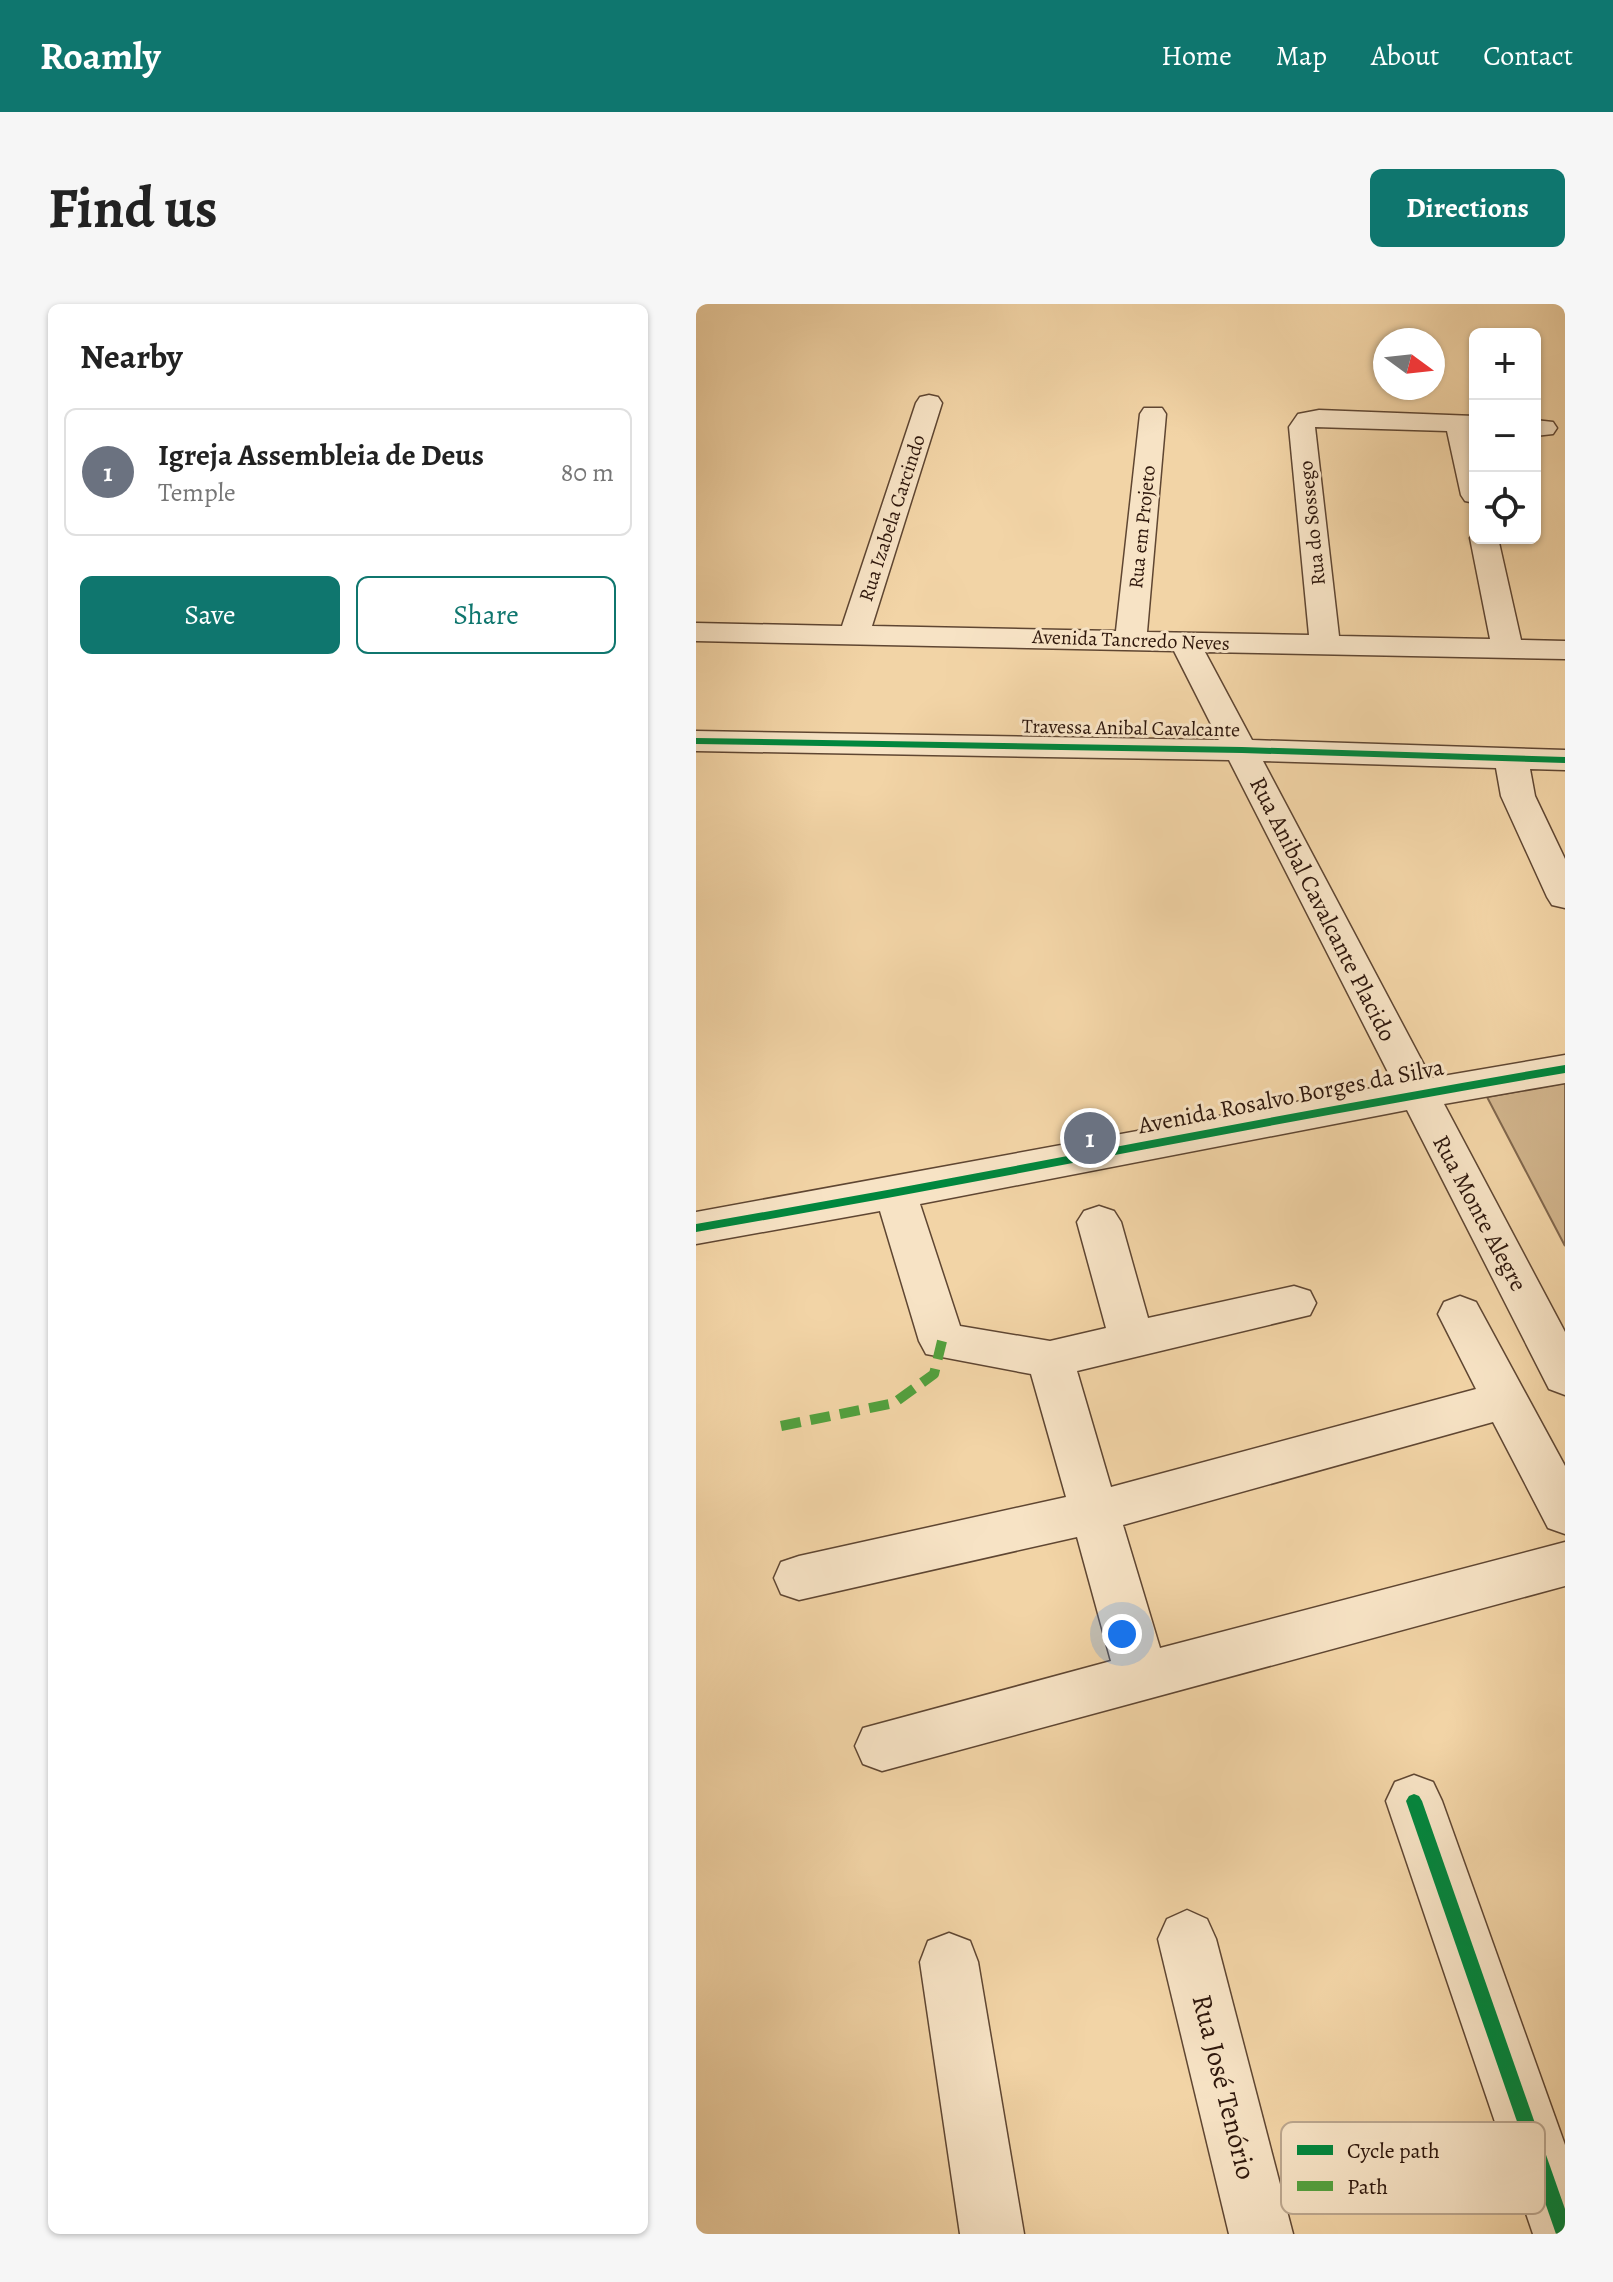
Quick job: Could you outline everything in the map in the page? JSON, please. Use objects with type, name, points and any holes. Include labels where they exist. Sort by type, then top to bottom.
[{"type":"street","name":"Rua Izabela Carcindo","points":[[855,633],[929,403]]},
{"type":"street","name":"Rua em Projeto","points":[[1131,639],[1153,414]]},
{"type":"street","name":"Rua do Sossego","points":[[1325,645],[1302,427],[1307,420],[1325,418],[1467,423]]},
{"type":"street","points":[[1467,423],[1472,472]]},
{"type":"street","points":[[1485,544],[1508,649]]},
{"type":"street","name":"Avenida Tancredo Neves","points":[[696,632],[1565,650]]},
{"type":"street","name":"Rua Anibal Cavalcante Placido","points":[[1184,641],[1417,1093]]},
{"type":"street","name":"Travessa Anibal Cavalcante","points":[[696,741],[1242,750],[1565,760]]},
{"type":"street","points":[[1511,759],[1518,796],[1565,896]]},
{"type":"street","name":"Avenida Rosalvo Borges da Silva","points":[[696,1228],[901,1212],[1417,1093],[1565,1069]]},
{"type":"street","name":"Rua Monte Alegre","points":[[1417,1093],[1565,1376]]},
{"type":"street","points":[[901,1212],[942,1341],[1050,1359],[1294,1303]]},
{"type":"street","points":[[1099,1222],[1132,1340]]},
{"type":"street","points":[[1460,1314],[1565,1513]]},
{"type":"street","points":[[1050,1359],[1142,1677]]},
{"type":"street","points":[[799,1578],[1095,1512],[1506,1400]]},
{"type":"street","points":[[882,1746],[1565,1564]]},
{"type":"street","points":[[1414,1801],[1526,2122]]},
{"type":"street","name":"Rua José Tenório","points":[[1187,1939],[1261,2234]]},
{"type":"street","points":[[949,1962],[992,2234]]},
{"type":"street","points":[[1545,2177],[1565,2234]]},
{"type":"shaded area","points":[[1565,1083],[1565,1246],[1487,1097]]},
{"type":"marked path","points":[[781,1426],[894,1403],[934,1374],[942,1341]]},
{"type":"cycle path","points":[[696,741],[1242,750],[1565,760]]},
{"type":"cycle path","points":[[696,1228],[1565,1069]]},
{"type":"cycle path","points":[[1414,1801],[1526,2122]]},
{"type":"cycle path","points":[[1545,2177],[1565,2234]]},
{"type":"place","name":"Igreja Assembleia de Deus","points":[[1090,1138]]}]
